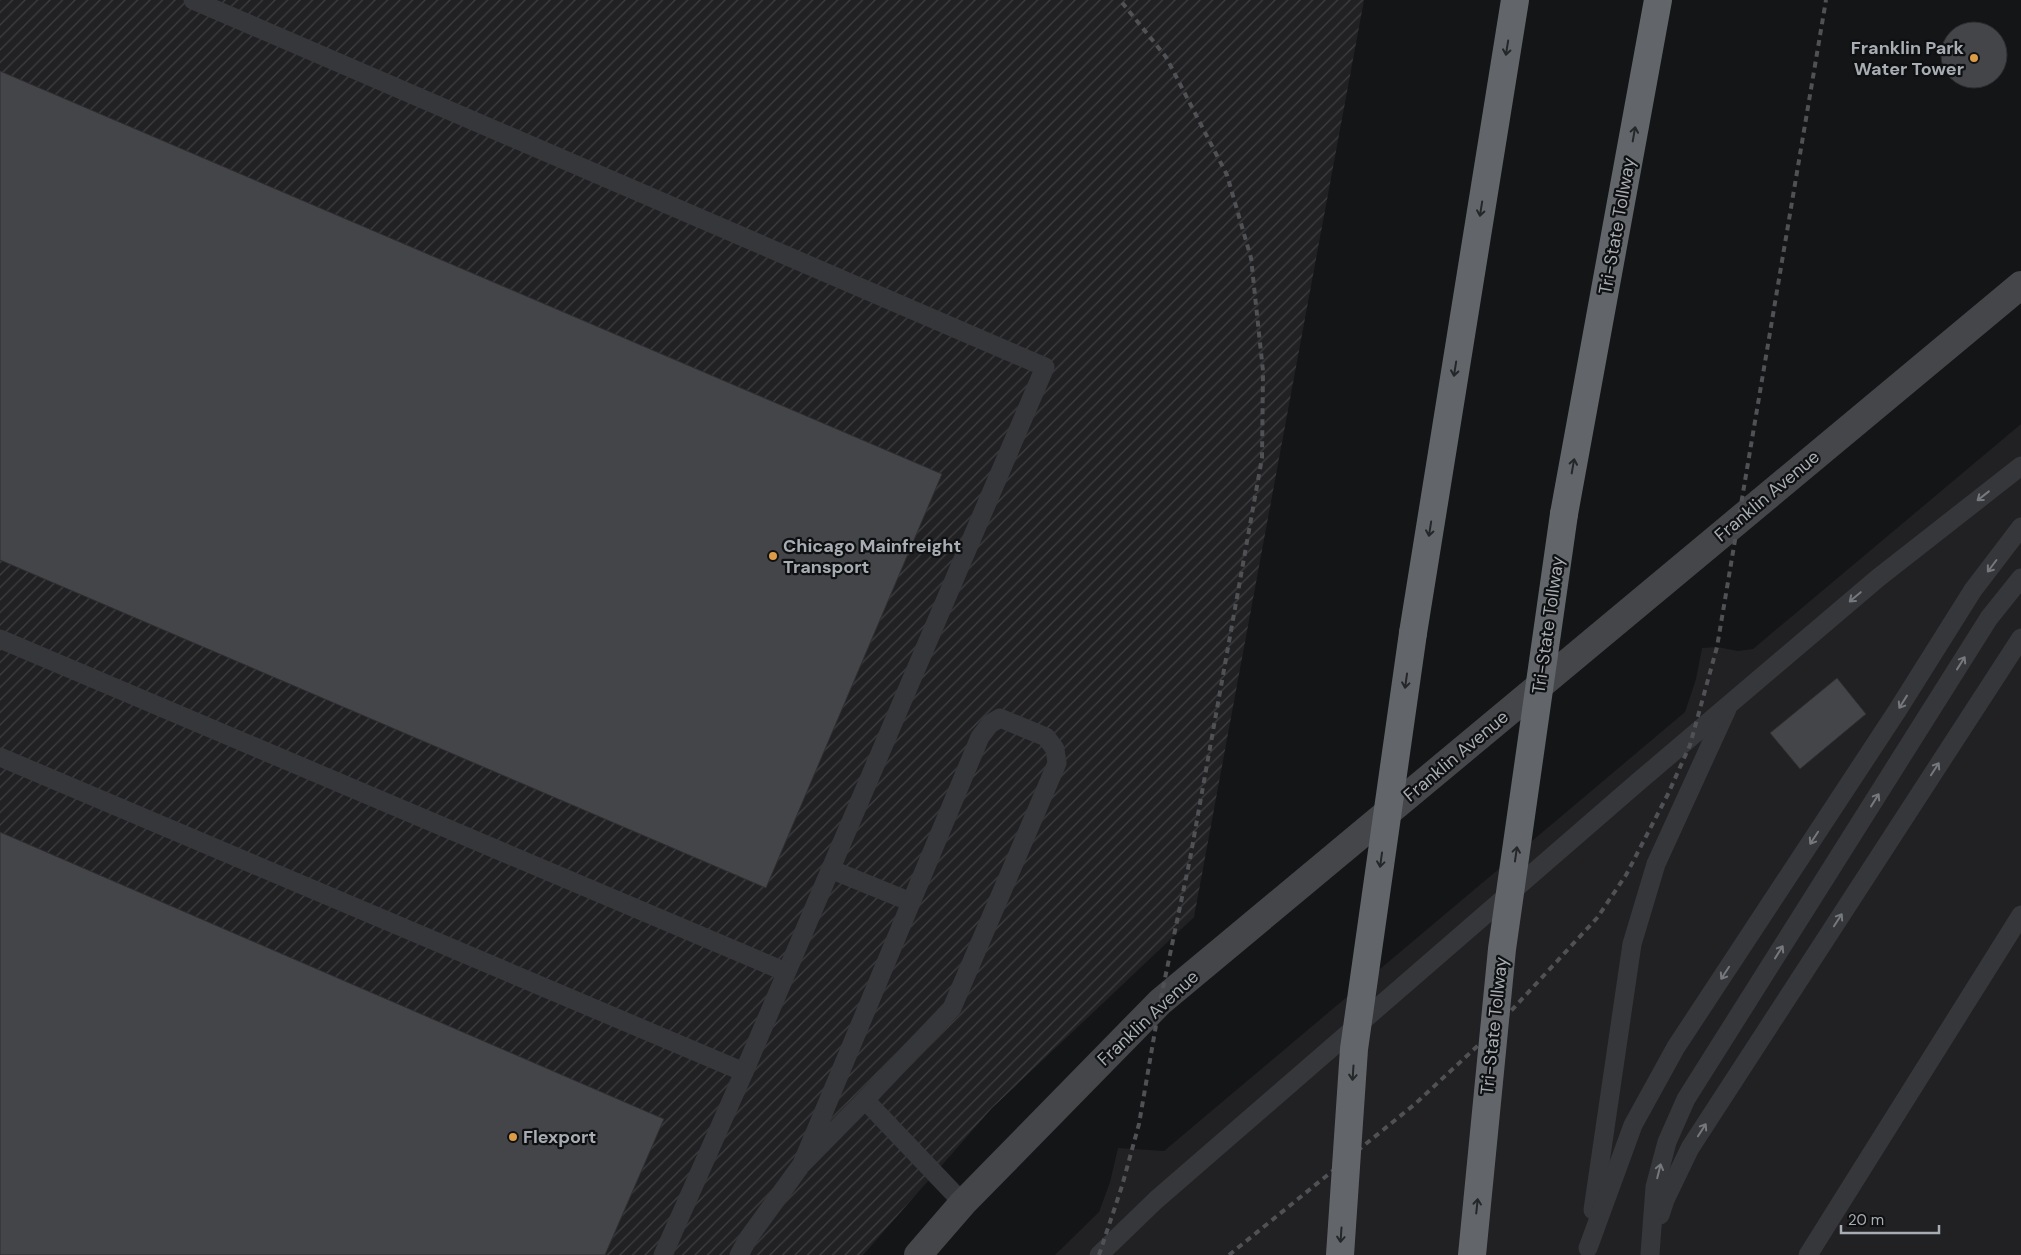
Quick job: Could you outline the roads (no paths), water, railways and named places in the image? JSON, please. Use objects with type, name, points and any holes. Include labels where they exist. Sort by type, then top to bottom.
[{"type":"highway","points":[[1340,1255],[1354,1049],[1413,633],[1515,0]]},
{"type":"highway","name":"Tri-State Tollway","points":[[1472,1255],[1502,949],[1564,514],[1658,0]]},
{"type":"main road","name":"Franklin Avenue","points":[[918,1255],[963,1203],[1160,1002],[2021,285]]},
{"type":"lane","points":[[193,0],[1045,368],[744,1072],[663,1255]]},
{"type":"lane","points":[[1099,1255],[1156,1200],[1730,703],[1878,578],[2021,466]]},
{"type":"lane","points":[[1587,1252],[1633,1125],[1676,1047],[1897,711],[1973,590],[2021,527]]},
{"type":"lane","points":[[1650,1254],[1656,1186],[1667,1142],[1686,1099],[1989,618],[2021,578]]},
{"type":"lane","points":[[1650,1254],[1665,1200],[1690,1148],[2021,638]]},
{"type":"lane","points":[[0,639],[786,972]]},
{"type":"lane","points":[[1587,1252],[1632,944],[1656,864],[1730,703]]},
{"type":"lane","points":[[739,1255],[749,1237],[802,1164],[952,1008],[1057,763],[1055,749],[1046,737],[1000,718],[990,724],[980,737],[802,1164]]},
{"type":"lane","points":[[0,757],[744,1072]]},
{"type":"lane","points":[[830,869],[911,902]]},
{"type":"lane","points":[[1808,1255],[2021,916]]},
{"type":"lane","points":[[865,1100],[963,1203]]},
{"type":"railway","points":[[1099,1255],[1122,1186],[1139,1124],[1160,1002],[1190,859],[1262,458],[1263,371],[1251,258],[1227,175],[1166,57],[1120,0]]},
{"type":"railway","points":[[1229,1255],[1415,1104],[1485,1039],[1597,918],[1626,875],[1668,794],[1690,745],[1717,647],[1826,0]]},
{"type":"place","name":"Franklin Park Water Tower","points":[[1974,58]]},
{"type":"place","name":"Chicago Mainfreight Transport","points":[[773,556]]},
{"type":"place","name":"Flexport","points":[[513,1137]]}]
